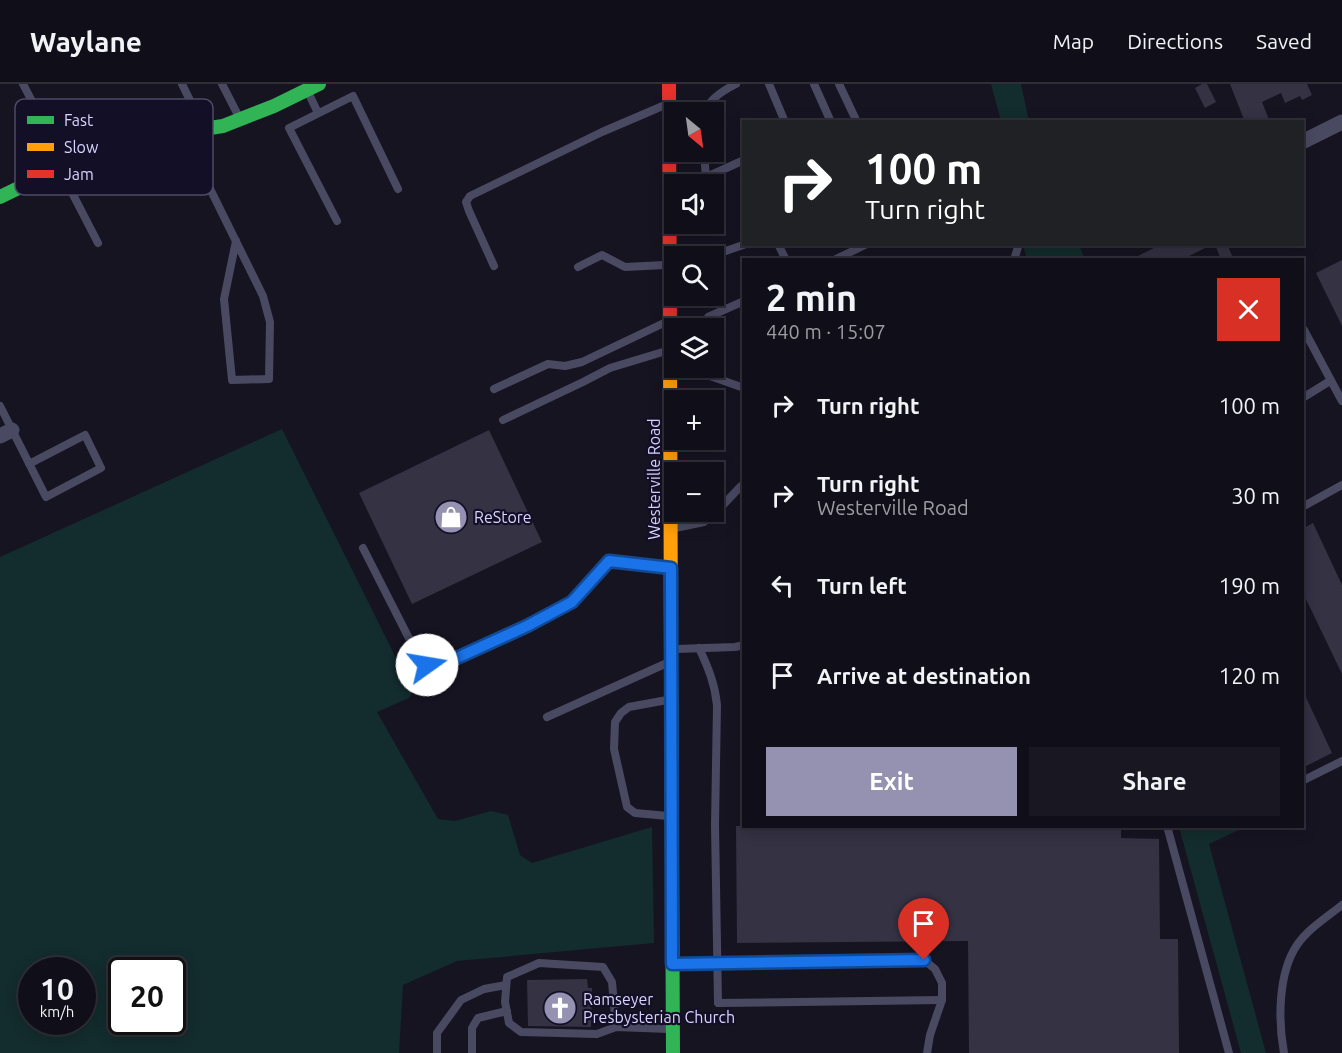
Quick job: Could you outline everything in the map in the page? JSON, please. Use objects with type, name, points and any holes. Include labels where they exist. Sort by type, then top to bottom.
[{"type":"main road","name":"Westerville Road","points":[[669,84],[669,102]]},
{"type":"main road","points":[[213,128],[224,126],[274,106],[313,87]]},
{"type":"main road","points":[[0,197],[15,190]]},
{"type":"main road","name":"Westerville Road","points":[[670,378],[673,1053]]},
{"type":"street","points":[[1304,141],[1342,122]]},
{"type":"lane","points":[[23,84],[31,99]]},
{"type":"lane","points":[[182,84],[189,99]]},
{"type":"lane","points":[[222,84],[240,119]]},
{"type":"lane","points":[[712,102],[736,84]]},
{"type":"lane","points":[[769,84],[784,120]]},
{"type":"lane","points":[[814,84],[830,120]]},
{"type":"lane","points":[[839,84],[856,120]]},
{"type":"lane","points":[[313,87],[318,113]]},
{"type":"lane","points":[[337,221],[289,128],[353,96],[398,189]]},
{"type":"lane","points":[[494,266],[469,211],[466,202],[470,196],[602,132],[664,106]]},
{"type":"lane","points":[[714,174],[742,161]]},
{"type":"lane","points":[[213,194],[263,296],[270,322],[269,379],[232,380],[224,299],[236,241]]},
{"type":"lane","points":[[73,195],[98,243]]},
{"type":"lane","points":[[724,252],[742,245]]},
{"type":"lane","points":[[838,258],[863,246]]},
{"type":"lane","points":[[578,267],[602,255],[625,267],[664,265]]},
{"type":"lane","points":[[708,318],[742,302]]},
{"type":"lane","points":[[494,389],[548,364],[565,366],[582,362],[664,323]]},
{"type":"lane","points":[[1304,330],[1342,401]]},
{"type":"lane","points":[[503,420],[610,368],[664,351]]},
{"type":"lane","points":[[722,378],[742,387]]},
{"type":"lane","points":[[1304,397],[1330,381]]},
{"type":"lane","points":[[0,406],[6,433],[19,445],[46,497],[101,468],[85,435],[29,464]]},
{"type":"lane","points":[[671,529],[704,522],[742,485]]},
{"type":"lane","points":[[1304,506],[1342,485]]},
{"type":"lane","points":[[363,548],[419,658],[427,665],[437,667],[527,626],[572,602],[609,561],[671,568]]},
{"type":"lane","points":[[547,717],[671,655],[699,648],[742,645]]},
{"type":"lane","points":[[699,648],[711,675],[717,705],[715,825],[718,1003],[942,1000]]},
{"type":"lane","points":[[671,699],[629,707],[621,713],[615,722],[615,749],[627,807],[635,813],[672,816]]},
{"type":"lane","points":[[1304,780],[1342,761]]},
{"type":"lane","points":[[1168,828],[1229,1053]]},
{"type":"lane","points":[[1284,1053],[1280,1023],[1288,962],[1306,934],[1342,905]]},
{"type":"lane","points":[[672,964],[924,960],[935,969],[942,983],[942,1000],[930,1035],[927,1053]]},
{"type":"lane","points":[[616,1027],[612,982],[603,967],[539,963],[507,976],[505,1002],[509,1023],[521,1032],[597,1034],[616,1027],[673,1029]]},
{"type":"lane","points":[[437,1053],[437,1033],[461,999],[484,989],[506,985]]},
{"type":"lane","points":[[472,1053],[472,1028],[478,1018],[507,1011]]},
{"type":"green space","points":[[991,84],[1021,84],[1029,120],[1001,120]]},
{"type":"green space","points":[[1023,246],[1079,246],[1085,258],[1027,258]]},
{"type":"green space","points":[[282,429],[413,692],[409,698],[377,712],[438,819],[455,821],[491,811],[508,815],[520,855],[532,863],[652,827],[654,943],[457,961],[403,985],[399,1053],[0,1053],[0,557]]},
{"type":"green space","points":[[1179,828],[1243,828],[1209,844],[1266,1053],[1241,1053]]},
{"type":"building","points":[[1207,84],[1216,102],[1205,108],[1195,88]]},
{"type":"building","points":[[1230,84],[1307,84],[1312,95],[1302,100],[1300,96],[1285,103],[1281,93],[1262,102],[1269,120],[1244,120]]},
{"type":"building","points":[[1158,246],[1209,246],[1185,258],[1134,258]]},
{"type":"building","points":[[1216,246],[1228,246],[1233,258],[1220,258]]},
{"type":"building","points":[[1342,260],[1342,326],[1316,273]]},
{"type":"building","name":"ReStore","points":[[489,430],[542,542],[412,604],[359,493]]},
{"type":"building","points":[[1313,523],[1342,585],[1342,674],[1304,595],[1304,528]]},
{"type":"building","points":[[1304,693],[1332,753],[1304,767]]},
{"type":"building","points":[[736,826],[742,826],[742,828],[1121,828],[1121,838],[1159,839],[1160,939],[1178,939],[1179,1053],[969,1053],[968,941],[737,943]]},
{"type":"building","name":"Ramseyer Presbysterian Church","points":[[587,979],[588,988],[592,988],[591,1027],[528,1026],[527,980]]},
{"type":"traffic: fast","points":[[213,128],[223,126],[274,106],[319,84]]},
{"type":"traffic: fast","points":[[0,197],[15,190]]},
{"type":"traffic: fast","points":[[671,654],[673,1053]]},
{"type":"traffic: slow","points":[[670,378],[671,654]]},
{"type":"traffic: jam","points":[[669,84],[670,318]]},
{"type":"place","name":"ReStore","points":[[451,517]]},
{"type":"place","name":"Ramseyer Presbysterian Church","points":[[560,1008]]},
{"type":"route","points":[[427,665],[437,667],[527,626],[572,602],[609,561],[671,568],[672,964],[924,960]]}]
